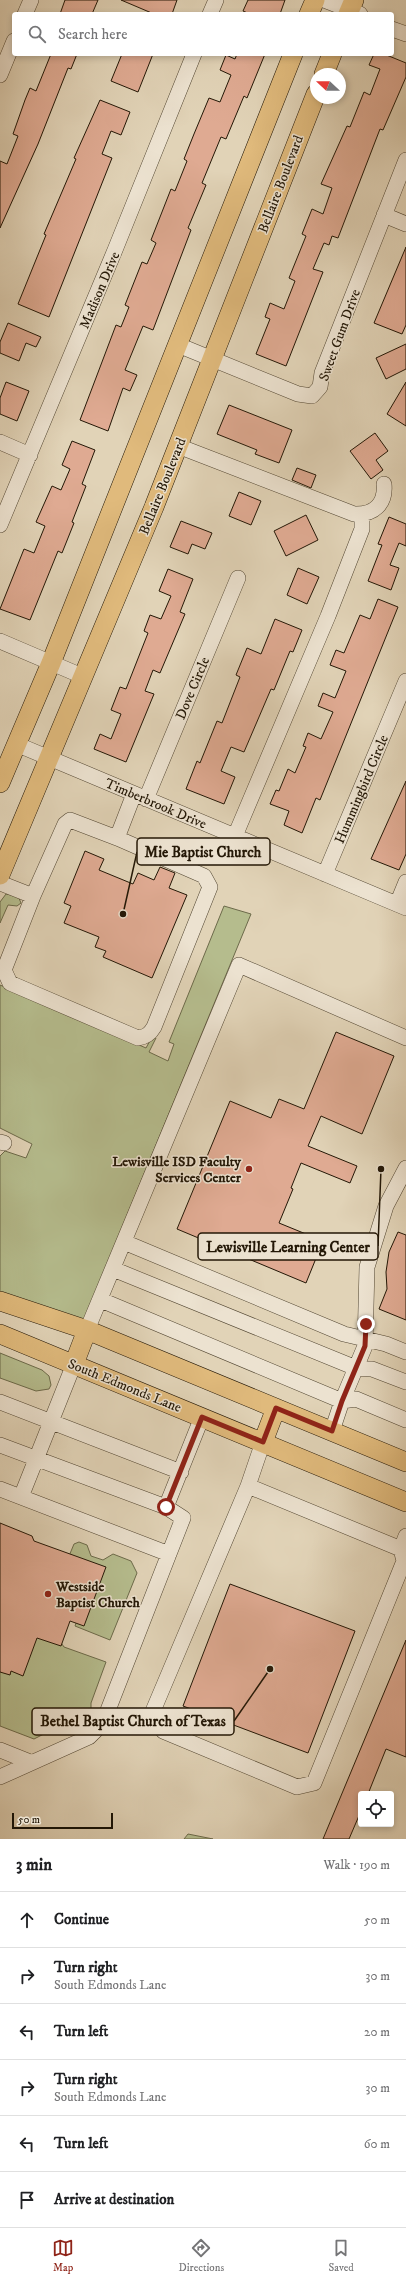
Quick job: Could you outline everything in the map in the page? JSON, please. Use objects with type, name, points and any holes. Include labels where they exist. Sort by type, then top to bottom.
[{"type":"main road","points":[[310,12],[315,0]]},
{"type":"main road","points":[[0,783],[178,345],[292,56]]},
{"type":"main road","points":[[326,68],[331,56]]},
{"type":"main road","name":"Bellaire Boulevard","points":[[0,875],[178,446],[312,104]]},
{"type":"main road","points":[[0,1302],[87,1330],[406,1462]]},
{"type":"main road","points":[[74,1364],[87,1330]]},
{"type":"main road","name":"South Edmonds Lane","points":[[0,1334],[406,1502]]},
{"type":"main road","points":[[263,1442],[276,1408]]},
{"type":"street","points":[[26,12],[31,0]]},
{"type":"street","points":[[211,12],[216,0]]},
{"type":"street","points":[[324,0],[353,9]]},
{"type":"street","points":[[394,30],[406,34]]},
{"type":"street","points":[[0,74],[12,46]]},
{"type":"street","name":"Madison Drive","points":[[0,525],[193,56]]},
{"type":"street","name":"Sweet Gum Drive","points":[[178,345],[298,394],[312,396],[320,387],[322,373],[406,160]]},
{"type":"street","points":[[384,216],[406,224]]},
{"type":"street","points":[[0,442],[30,455]]},
{"type":"street","points":[[178,446],[354,514],[367,514],[379,506],[385,493],[384,484]]},
{"type":"street","points":[[235,836],[331,609],[362,529],[362,514]]},
{"type":"street","name":"Dove Circle","points":[[117,838],[140,796],[238,578]]},
{"type":"street","points":[[0,641],[82,676]]},
{"type":"street","name":"Hummingbird Circle","points":[[325,874],[406,681]]},
{"type":"street","name":"Timberbrook Drive","points":[[16,744],[401,906]]},
{"type":"street","points":[[70,820],[117,838],[204,876],[210,887],[210,892],[154,1027],[145,1037],[138,1038],[10,983],[4,970],[33,896],[64,824],[70,820]]},
{"type":"street","points":[[401,906],[406,882]]},
{"type":"street","points":[[0,883],[33,896]]},
{"type":"street","points":[[87,1330],[101,1300],[239,965],[406,1038]]},
{"type":"street","points":[[332,1431],[342,1401],[365,1346],[367,1267],[386,1206],[406,1168]]},
{"type":"street","points":[[124,1242],[344,1334],[366,1339],[406,1352]]},
{"type":"street","points":[[113,1269],[356,1368],[372,1369],[406,1382]]},
{"type":"street","points":[[101,1300],[342,1401],[356,1399],[406,1420]]},
{"type":"street","points":[[21,1497],[74,1364]]},
{"type":"street","points":[[0,1402],[181,1472]]},
{"type":"street","points":[[166,1507],[202,1417]]},
{"type":"street","points":[[248,1486],[403,1543],[404,1561],[314,1783],[297,1787],[163,1731],[152,1711],[248,1486],[263,1442]]},
{"type":"street","points":[[0,1445],[166,1507],[183,1518],[103,1723],[89,1737],[0,1776]]},
{"type":"street","points":[[0,1489],[169,1554]]},
{"type":"street","points":[[0,1750],[30,1762]]},
{"type":"green space","points":[[6,894],[18,896],[21,903],[17,906],[8,905],[0,923],[0,902]]},
{"type":"green space","points":[[224,906],[251,914],[116,1242],[85,1326],[0,1293],[0,1156],[5,1151],[26,1158],[32,1144],[0,1128],[0,985],[146,1048],[152,1037],[156,1038],[149,1052],[168,1061],[174,1044],[169,1042]]},
{"type":"green space","points":[[0,1353],[42,1370],[49,1376],[51,1385],[49,1389],[36,1391],[0,1378]]},
{"type":"green space","points":[[79,1542],[87,1545],[91,1556],[103,1560],[113,1554],[131,1561],[137,1573],[110,1640],[75,1626],[96,1568],[69,1556],[74,1544]]},
{"type":"green space","points":[[47,1622],[64,1647],[106,1662],[91,1703],[91,1710],[34,1739],[0,1726],[0,1665]]},
{"type":"green space","points":[[188,1834],[213,1839],[184,1839]]},
{"type":"building","points":[[65,0],[98,0],[93,12],[61,12]]},
{"type":"building","points":[[121,0],[177,0],[173,12],[149,12]]},
{"type":"building","points":[[248,0],[285,0],[281,12],[243,11]]},
{"type":"building","points":[[50,56],[76,56],[71,69],[68,68],[38,144],[0,228],[0,161],[7,164],[18,136],[13,134],[25,100],[30,88],[36,91]]},
{"type":"building","points":[[121,56],[152,56],[138,92],[111,81]]},
{"type":"building","points":[[226,56],[235,59],[236,56],[264,56],[247,98],[244,96],[226,139],[221,137],[202,183],[206,185],[188,228],[191,230],[153,330],[143,326],[125,370],[137,375],[130,391],[123,388],[108,431],[80,420],[116,325],[121,327],[129,307],[125,305],[142,262],[147,264],[156,243],[151,240],[171,189],[175,191],[187,161],[184,159],[209,98],[220,102],[231,75],[220,70]]},
{"type":"building","points":[[373,56],[389,56],[406,63],[406,77],[383,130],[380,129],[338,238],[332,236],[329,245],[324,243],[313,269],[323,272],[286,366],[256,354],[270,319],[265,317],[270,303],[284,309],[295,281],[289,278],[306,236],[302,234],[312,209],[323,214],[332,188],[321,184],[347,126],[350,127],[364,92],[370,95],[380,69],[369,65]]},
{"type":"building","points":[[100,100],[130,112],[121,135],[111,131],[102,154],[112,158],[49,317],[18,304],[46,235],[44,234],[76,159],[74,158]]},
{"type":"building","points":[[406,247],[406,325],[402,334],[374,323]]},
{"type":"building","points":[[8,323],[41,337],[36,347],[26,343],[19,361],[0,353],[0,342]]},
{"type":"building","points":[[406,344],[406,369],[386,379],[376,358]]},
{"type":"building","points":[[6,382],[29,391],[17,421],[0,414],[0,398]]},
{"type":"building","points":[[406,382],[406,426],[387,414]]},
{"type":"building","points":[[229,405],[292,430],[279,463],[255,454],[257,450],[217,434]]},
{"type":"building","points":[[375,433],[388,451],[376,460],[383,470],[371,479],[350,451]]},
{"type":"building","points":[[72,441],[95,450],[82,484],[86,486],[72,522],[74,523],[62,553],[58,551],[30,620],[0,609],[24,549],[34,553],[45,526],[36,522],[52,486],[61,490],[70,469],[62,465]]},
{"type":"building","points":[[297,468],[316,475],[311,488],[292,480]]},
{"type":"building","points":[[239,492],[261,501],[251,525],[229,516]]},
{"type":"building","points":[[306,515],[318,540],[286,556],[274,531]]},
{"type":"building","points":[[389,517],[406,524],[406,546],[399,543],[390,565],[399,568],[391,590],[368,581],[382,545],[378,544]]},
{"type":"building","points":[[181,521],[212,533],[205,549],[192,544],[188,554],[170,547]]},
{"type":"building","points":[[298,568],[319,577],[307,604],[287,595]]},
{"type":"building","points":[[168,569],[193,579],[180,612],[185,614],[160,673],[153,670],[145,691],[154,694],[126,762],[94,749],[100,734],[111,739],[121,714],[111,710],[120,687],[126,689],[148,633],[144,631],[150,615],[161,619],[171,596],[159,591]]},
{"type":"building","points":[[378,599],[398,607],[320,800],[316,798],[302,833],[284,825],[289,811],[270,804],[276,790],[279,791],[288,769],[295,773],[306,747],[303,746],[308,733],[321,739],[333,712],[318,706],[323,693],[335,698],[346,671],[330,665],[336,650],[344,653],[360,615],[370,619]]},
{"type":"building","points":[[275,619],[302,630],[293,652],[290,651],[274,690],[271,689],[244,752],[231,747],[221,771],[235,777],[224,804],[186,789],[197,761],[200,763],[217,721],[222,723],[240,677],[236,675],[247,648],[261,654]]},
{"type":"building","points":[[406,781],[406,854],[399,870],[371,859]]},
{"type":"building","points":[[85,851],[104,859],[99,870],[133,884],[138,873],[154,880],[160,867],[175,873],[169,888],[187,895],[152,978],[103,957],[106,951],[95,947],[99,937],[64,923],[71,906],[64,903]]},
{"type":"building","points":[[336,1032],[394,1056],[362,1134],[321,1116],[308,1146],[357,1166],[350,1183],[301,1163],[291,1188],[293,1189],[279,1223],[323,1241],[306,1283],[177,1229],[230,1101],[271,1118],[279,1099],[304,1109]]},
{"type":"building","points":[[398,1232],[406,1235],[406,1320],[379,1309],[387,1289],[386,1272],[389,1252]]},
{"type":"building","name":"Westside Baptist Church","points":[[0,1523],[32,1536],[34,1541],[106,1567],[84,1626],[70,1621],[61,1646],[37,1638],[23,1676],[11,1671],[10,1675],[0,1672]]},
{"type":"building","points":[[230,1584],[355,1631],[308,1753],[183,1706]]},
{"type":"building","points":[[406,1640],[406,1757],[386,1749],[369,1791],[358,1791],[358,1818],[349,1839],[323,1839]]},
{"type":"place","name":"Mie Baptist Church","points":[[123,914]]},
{"type":"place","name":"Lewisville ISD Faculty Services Center","points":[[249,1169]]},
{"type":"place","name":"Lewisville Learning Center","points":[[381,1169]]},
{"type":"place","name":"Westside Baptist Church","points":[[48,1594]]},
{"type":"place","name":"Bethel Baptist Church of Texas","points":[[270,1669]]},
{"type":"route","points":[[166,1507],[202,1417],[263,1442],[276,1408],[332,1431],[342,1401],[365,1346],[366,1324]]}]
